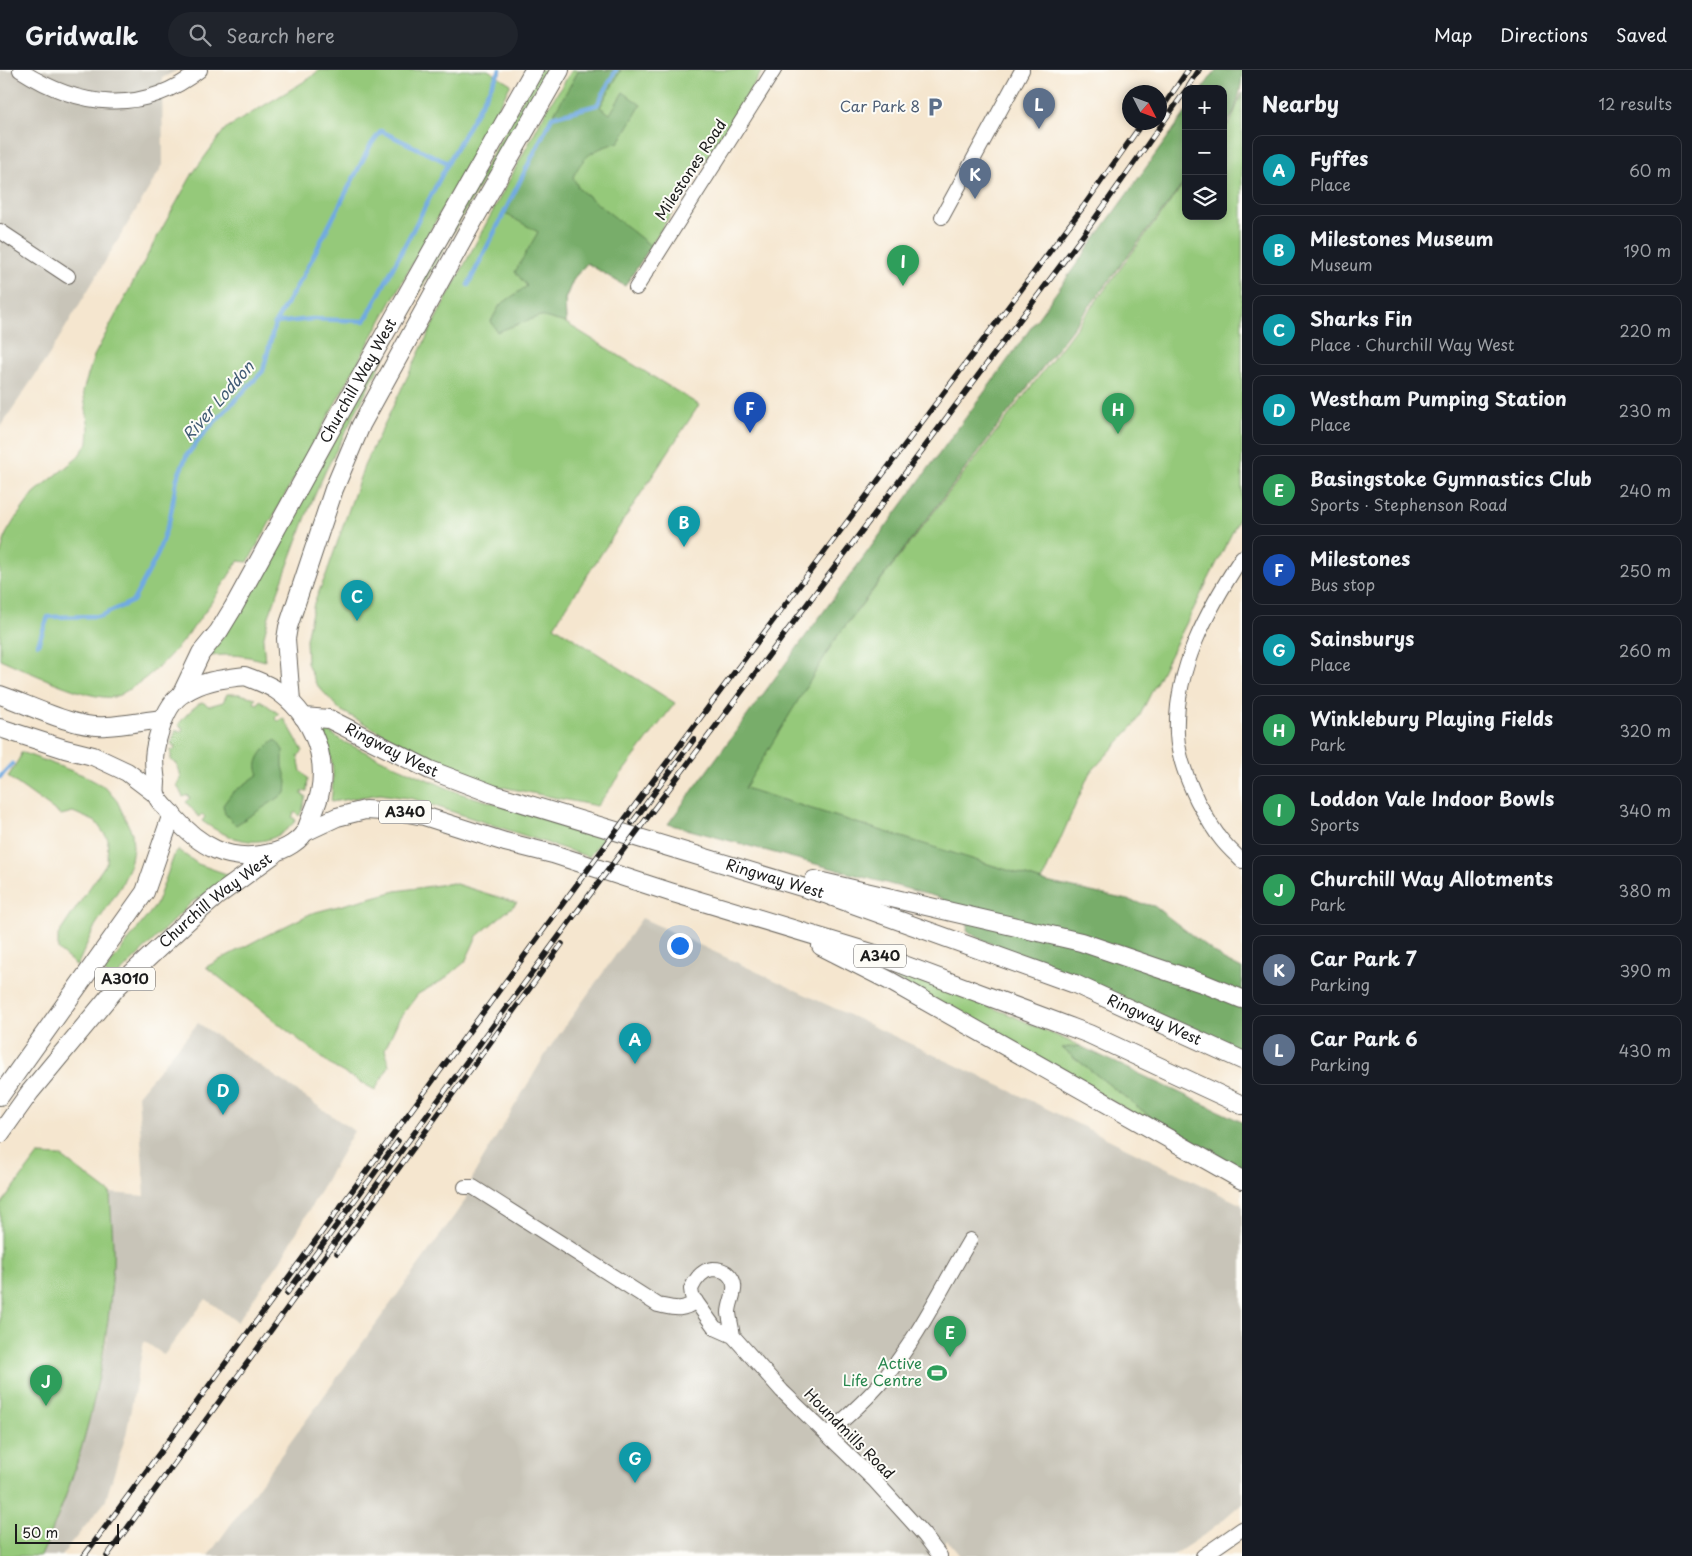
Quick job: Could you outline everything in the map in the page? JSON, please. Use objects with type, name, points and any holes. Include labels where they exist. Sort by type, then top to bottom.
[{"type":"main road","name":"Churchill Way West","points":[[182,693],[202,654],[233,608],[335,422],[534,70]]},
{"type":"main road","name":"Churchill Way West","points":[[291,701],[286,638],[288,627],[334,489],[361,425],[471,225],[560,70]]},
{"type":"main road","points":[[0,728],[93,756],[128,772],[156,794],[190,834],[206,846],[221,853],[256,857],[277,852],[293,843],[305,832],[320,794],[322,775],[317,744],[303,717],[291,701],[275,689],[245,676],[214,679],[182,693],[168,709],[154,748],[156,794]]},
{"type":"main road","points":[[0,695],[68,720],[93,726],[106,727],[163,719]]},
{"type":"main road","name":"Ringway West","points":[[303,717],[329,719],[430,770],[493,794],[828,895],[1076,984],[1242,1060]]},
{"type":"main road","name":"A340","points":[[305,832],[337,817],[365,810],[402,812],[424,816],[872,953],[1089,1034],[1242,1105]]},
{"type":"main road","name":"A3010","points":[[0,1096],[145,892],[172,814]]},
{"type":"main road","name":"Churchill Way West","points":[[0,1134],[30,1092],[117,987],[166,940],[211,902],[277,852]]},
{"type":"main road","points":[[694,854],[899,899],[1081,942],[1205,984],[1242,999]]},
{"type":"main road","points":[[779,925],[890,981],[1242,1180]]},
{"type":"street","points":[[20,70],[38,82],[66,95],[97,101],[130,101],[152,97],[188,80],[200,70]]},
{"type":"street","name":"Milestones Road","points":[[636,288],[774,70]]},
{"type":"street","points":[[942,217],[1022,70]]},
{"type":"street","points":[[0,231],[68,276]]},
{"type":"street","points":[[1242,557],[1217,596],[1203,623],[1188,661],[1177,708],[1177,735],[1181,758],[1192,790],[1206,817],[1221,839],[1242,861]]},
{"type":"street","points":[[465,1187],[473,1187],[658,1305],[676,1309],[688,1307],[696,1301],[692,1296],[691,1289],[695,1280],[710,1269],[721,1270],[730,1276],[735,1287],[729,1312],[733,1336]]},
{"type":"street","points":[[828,1434],[882,1382],[919,1328],[970,1240]]},
{"type":"street","name":"Houndmills Road","points":[[696,1301],[715,1328],[733,1336],[782,1391],[875,1481],[924,1535],[940,1556]]},
{"type":"street","points":[[1203,1556],[1242,1529]]},
{"type":"shaded area","points":[[0,70],[178,70],[162,78],[163,165],[49,355],[0,427]]},
{"type":"shaded area","points":[[642,918],[1011,1091],[1242,1205],[1242,1503],[1210,1531],[1172,1556],[960,1556],[947,1540],[929,1556],[208,1556],[465,1201],[474,1174],[548,1050]]},
{"type":"shaded area","points":[[198,1023],[354,1131],[281,1260],[237,1322],[206,1299],[164,1355],[144,1341],[126,1435],[105,1502],[61,1556],[41,1556],[57,1521],[75,1467],[90,1418],[106,1344],[113,1264],[110,1193],[145,1196],[138,1095]]},
{"type":"green space","points":[[319,70],[488,70],[511,84],[248,562],[238,561],[203,615],[176,649],[145,678],[114,697],[103,697],[73,690],[0,659],[0,557],[6,534],[34,493],[76,459],[88,443],[89,428],[83,391],[94,356],[155,241],[193,173],[225,129],[310,78]]},
{"type":"green space","points":[[539,70],[546,70],[408,311],[326,470],[310,506],[269,616],[263,640],[265,661],[251,657],[210,656],[234,619]]},
{"type":"green space","points":[[572,70],[763,70],[625,286],[587,263],[574,278],[565,299],[566,323],[699,405],[554,626],[675,703],[597,806],[487,784],[438,764],[340,710],[316,684],[307,663],[306,639],[314,603],[326,575],[364,466],[435,320],[547,109]]},
{"type":"green space","points":[[579,70],[621,70],[600,107],[610,114],[623,92],[641,105],[619,142],[603,147],[586,157],[573,177],[579,189],[651,246],[625,286],[587,263],[574,278],[565,299],[566,323],[540,316],[497,332],[491,321],[500,305],[527,286],[515,272],[538,232],[504,213],[552,117]]},
{"type":"green space","points":[[1216,70],[1242,70],[1237,102],[1227,124],[1227,85],[1205,85]]},
{"type":"green space","points":[[1242,93],[1242,513],[1136,723],[1089,774],[1042,881],[744,788],[836,638],[1055,356],[1182,186],[1182,220],[1227,220],[1227,126],[1231,121]]},
{"type":"green space","points":[[1182,118],[1182,185],[836,638],[745,788],[1042,881],[1154,906],[1224,960],[1242,969],[1242,1054],[976,937],[967,930],[968,922],[941,898],[668,824],[994,379]]},
{"type":"green space","points":[[227,694],[239,694],[256,698],[254,703],[258,704],[260,700],[279,714],[275,718],[278,721],[283,718],[303,751],[298,756],[301,771],[308,778],[307,791],[302,791],[302,795],[306,796],[302,811],[299,816],[295,812],[292,817],[296,820],[285,830],[263,841],[238,839],[214,829],[202,821],[205,817],[202,814],[199,817],[186,802],[190,798],[188,795],[183,797],[177,785],[181,779],[179,769],[171,761],[171,750],[175,749],[175,745],[171,745],[176,730],[181,732],[183,728],[178,725],[183,718],[202,702],[209,706],[223,702]]},
{"type":"green space","points":[[324,728],[344,742],[459,793],[605,835],[589,857],[414,799],[380,794],[331,802],[332,765]]},
{"type":"green space","points":[[276,740],[283,750],[283,766],[287,782],[286,793],[236,825],[225,814],[223,805],[232,793],[259,774],[257,769],[258,759],[264,750]]},
{"type":"green space","points":[[21,752],[83,775],[105,787],[117,801],[132,833],[133,848],[130,866],[121,886],[95,926],[77,966],[58,950],[58,935],[107,862],[108,839],[96,822],[73,812],[61,815],[8,777]]},
{"type":"green space","points":[[178,850],[198,864],[235,877],[192,902],[113,980],[104,972],[156,905],[175,853]]},
{"type":"green space","points":[[453,883],[517,903],[477,936],[465,962],[443,980],[418,994],[399,1019],[385,1049],[389,1066],[375,1090],[335,1068],[206,967],[312,913],[396,891]]},
{"type":"green space","points":[[885,967],[1006,1013],[1080,1046],[1062,1048],[1179,1139],[883,972]]},
{"type":"green space","points":[[1080,1046],[1242,1122],[1242,1174],[1179,1139],[1062,1048]]},
{"type":"green space","points":[[38,1155],[61,1156],[110,1193],[113,1266],[110,1303],[99,1378],[81,1451],[56,1522],[41,1556],[0,1556],[0,1206]]},
{"type":"waterway","points":[[275,323],[312,319],[365,321],[448,163],[500,70]]},
{"type":"waterway","points":[[468,285],[552,117],[597,105],[616,70]]},
{"type":"waterway","name":"River Loddon","points":[[38,644],[48,617],[101,616],[133,601],[157,556],[170,518],[177,478],[187,455],[206,431],[263,371],[275,323],[303,276],[370,146],[381,131],[448,163]]},
{"type":"waterway","name":"River Loddon","points":[[0,777],[12,764]]},
{"type":"railway","points":[[1167,101],[1188,70]]},
{"type":"railway","points":[[1190,85],[1199,70]]},
{"type":"railway","points":[[107,1556],[428,1114],[1081,238],[1182,96]]},
{"type":"railway","points":[[84,1556],[644,793],[1083,207],[1137,130]]},
{"type":"railway","points":[[632,823],[694,739]]},
{"type":"railway","points":[[337,1253],[562,944]]},
{"type":"railway","points":[[287,1293],[398,1141]]},
{"type":"place","name":"Car Park 8","points":[[935,107]]},
{"type":"place","name":"Car Park 6","points":[[1039,129]]},
{"type":"place","name":"Car Park 7","points":[[975,199]]},
{"type":"place","name":"Loddon Vale Indoor Bowls","points":[[903,286]]},
{"type":"place","name":"Milestones","points":[[750,433]]},
{"type":"place","name":"Winklebury Playing Fields","points":[[1118,434]]},
{"type":"place","name":"Milestones Museum","points":[[684,547]]},
{"type":"place","name":"Sharks Fin","points":[[357,621]]},
{"type":"place","name":"Fyffes","points":[[635,1064]]},
{"type":"place","name":"Westham Pumping Station","points":[[223,1115]]},
{"type":"place","name":"Basingstoke Gymnastics Club","points":[[950,1357]]},
{"type":"place","name":"Active Life Centre","points":[[937,1373]]},
{"type":"place","name":"Churchill Way Allotments","points":[[46,1406]]},
{"type":"place","name":"Sainsburys","points":[[635,1483]]}]
